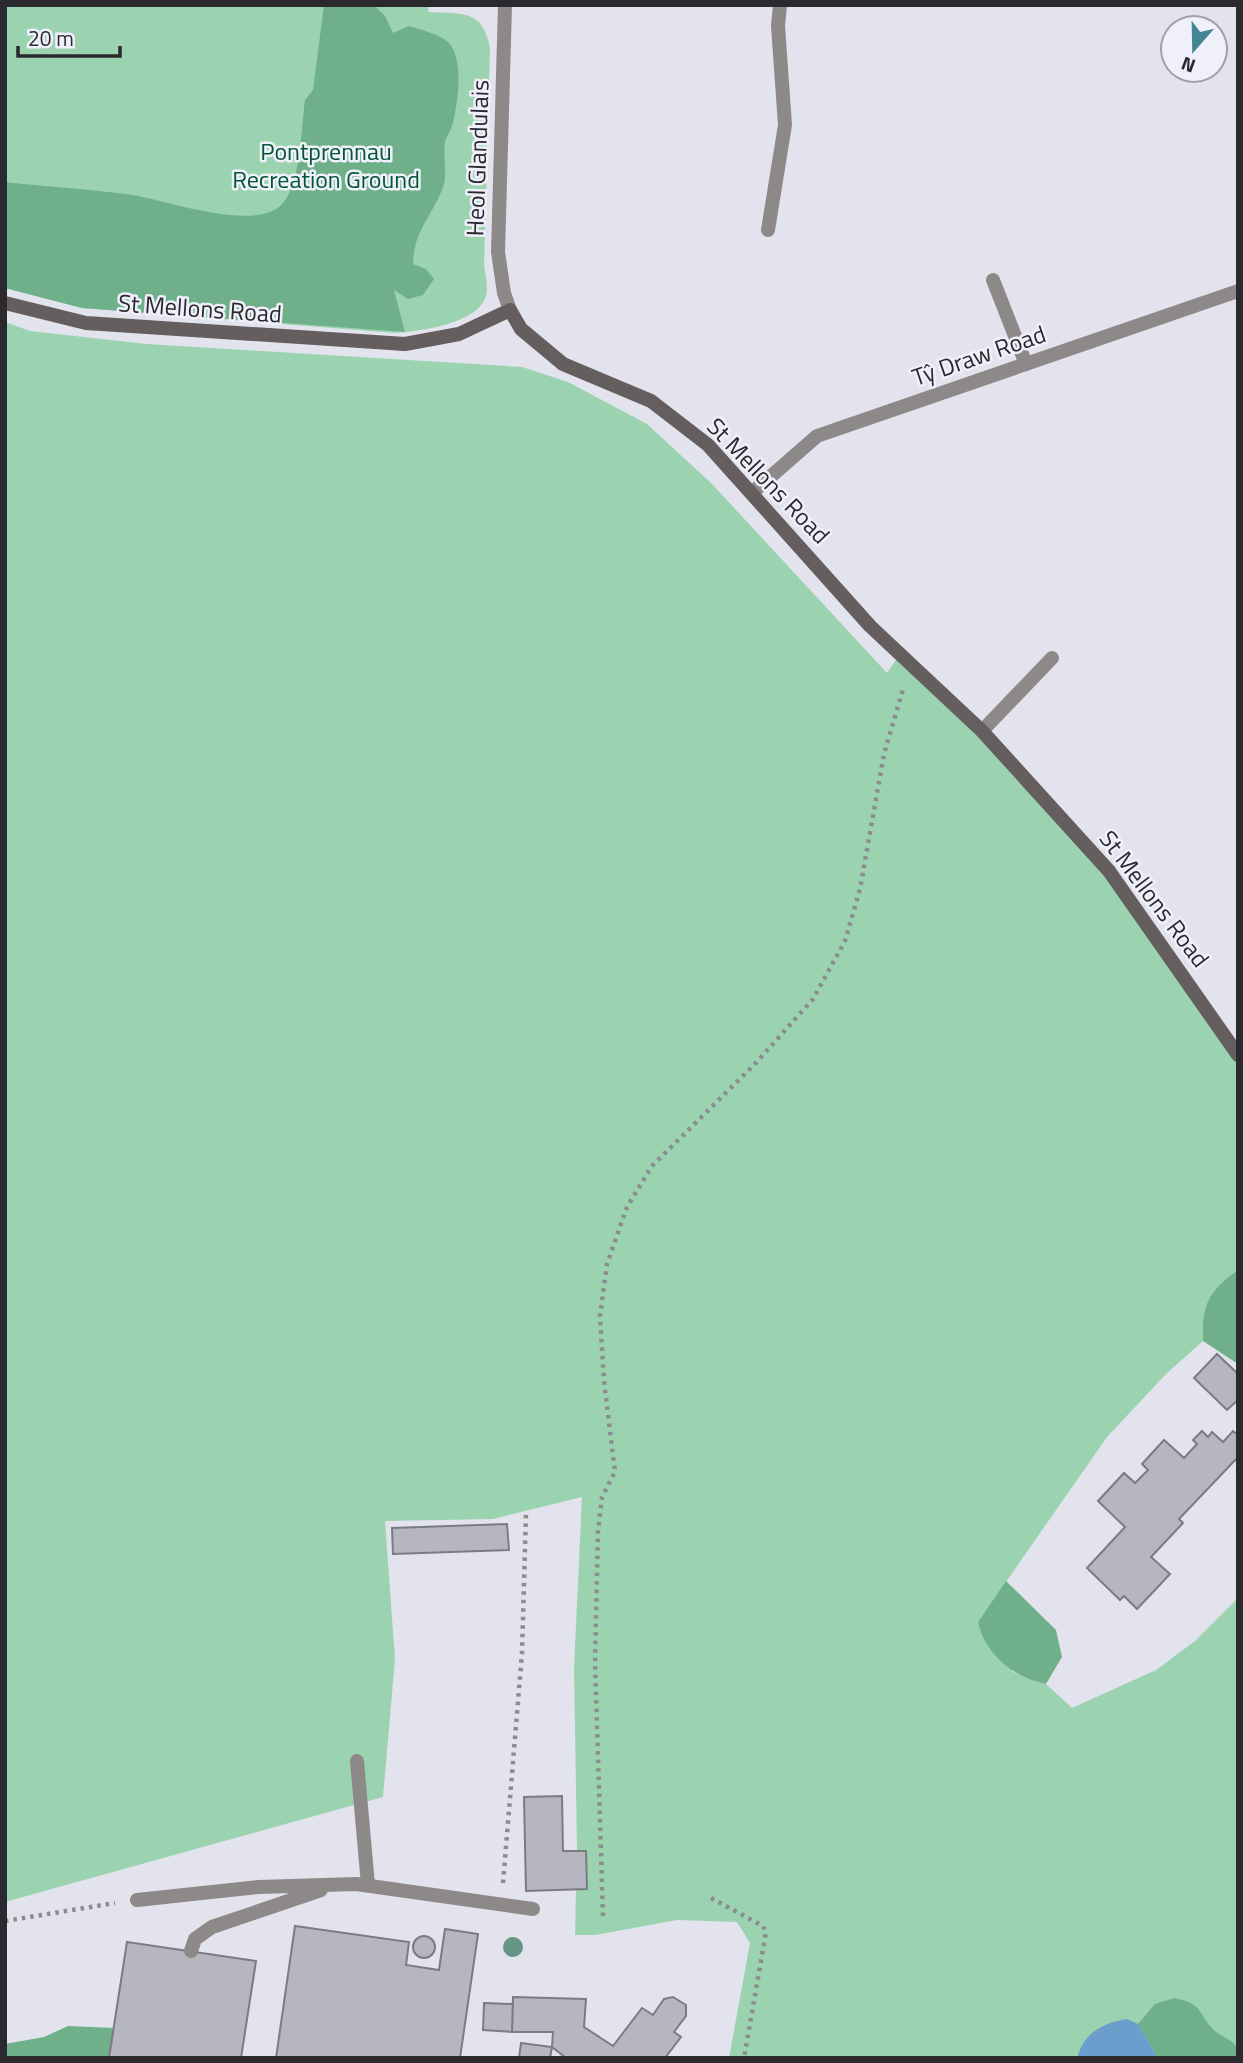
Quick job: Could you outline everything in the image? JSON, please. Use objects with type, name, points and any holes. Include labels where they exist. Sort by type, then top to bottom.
[{"type":"main road","name":"St Mellons Road","points":[[5,303],[86,323],[405,344],[432,342],[460,334],[510,310],[521,328],[563,363],[660,409],[708,445],[753,492],[870,626],[982,731],[1109,871],[1238,1055]]},
{"type":"street","name":"Heol Glandulais","points":[[505,5],[498,253],[504,293],[510,310]]},
{"type":"street","points":[[768,230],[785,125],[778,26],[780,5]]},
{"type":"street","points":[[993,280],[1026,364]]},
{"type":"street","name":"Tŷ Draw Road","points":[[753,492],[817,436],[1238,291]]},
{"type":"street","points":[[982,731],[1052,658]]},
{"type":"street","points":[[357,1761],[368,1885]]},
{"type":"street","points":[[137,1899],[258,1887],[337,1884],[368,1885],[533,1909]]},
{"type":"street","points":[[191,1951],[195,1939],[212,1927],[337,1884]]},
{"type":"path","points":[[603,1916],[595,1662],[598,1531],[602,1497],[615,1472],[604,1381],[600,1316],[607,1264],[627,1207],[652,1166],[755,1064],[813,999],[845,941],[860,890],[884,754],[912,666]]},
{"type":"path","points":[[502,1904],[522,1653],[526,1513]]},
{"type":"path","points":[[711,1898],[763,1926],[766,1932],[744,2058]]},
{"type":"path","points":[[5,1921],[137,1899]]},
{"type":"green space","name":"Pontprennau Recreation Ground","points":[[5,5],[429,5],[428,12],[461,14],[477,20],[483,27],[490,49],[485,299],[470,315],[445,325],[396,333],[82,308],[5,288]]},
{"type":"green space","points":[[324,5],[374,5],[385,16],[393,33],[409,26],[436,35],[449,43],[457,60],[457,104],[445,142],[444,184],[419,234],[414,253],[413,264],[426,269],[434,279],[423,295],[408,299],[394,290],[405,332],[82,308],[5,288],[5,182],[133,195],[229,215],[249,216],[279,207],[292,187],[296,173],[305,100],[313,90]]},
{"type":"green space","points":[[5,322],[30,331],[147,344],[522,367],[568,382],[647,424],[712,484],[887,673],[900,654],[1109,871],[1238,1055],[1238,1310],[1167,1373],[1107,1437],[978,1622],[1013,1672],[1046,1684],[1072,1708],[1156,1670],[1195,1641],[1238,1598],[1238,2058],[729,2058],[750,1943],[737,1922],[677,1920],[595,1935],[575,1935],[576,1890],[587,1889],[586,1851],[577,1850],[574,1668],[582,1497],[493,1519],[385,1521],[395,1659],[383,1797],[5,1902]]},
{"type":"green space","points":[[1238,1270],[1238,1364],[1203,1341],[1203,1328],[1206,1308],[1213,1292]]},
{"type":"green space","points":[[1006,1581],[1056,1630],[1062,1657],[1046,1684],[1023,1676],[1003,1663],[982,1634],[978,1622]]},
{"type":"green space","points":[[1174,1998],[1196,2007],[1215,2031],[1234,2044],[1238,2058],[1158,2058],[1138,2024],[1155,2004]]},
{"type":"green space","points":[[68,2026],[114,2028],[109,2058],[5,2058],[5,2044],[44,2037]]},
{"type":"water","points":[[1127,2019],[1138,2024],[1158,2058],[1077,2058],[1084,2042],[1096,2030]]},
{"type":"building","points":[[1217,1354],[1238,1374],[1238,1400],[1227,1410],[1194,1378]]},
{"type":"building","points":[[1202,1431],[1208,1437],[1212,1432],[1223,1442],[1233,1431],[1238,1435],[1238,1457],[1179,1519],[1183,1523],[1151,1557],[1170,1574],[1137,1609],[1124,1596],[1120,1600],[1087,1568],[1125,1527],[1098,1501],[1124,1473],[1135,1483],[1148,1470],[1142,1464],[1164,1440],[1184,1458],[1197,1444],[1193,1440]]},
{"type":"building","points":[[507,1524],[509,1550],[393,1554],[392,1528]]},
{"type":"building","points":[[562,1796],[563,1851],[586,1851],[587,1889],[526,1891],[524,1797]]},
{"type":"building","points":[[295,1926],[409,1942],[406,1965],[439,1970],[445,1929],[478,1934],[460,2058],[276,2058]]},
{"type":"building","points":[[424,1936],[432,1939],[435,1947],[432,1955],[424,1958],[416,1955],[413,1947],[416,1939]]},
{"type":"building","points":[[127,1942],[256,1961],[241,2058],[109,2058]]},
{"type":"building","points":[[513,1997],[586,1999],[584,2027],[613,2046],[642,2008],[653,2015],[664,1999],[673,1997],[686,2005],[686,2016],[674,2032],[681,2037],[665,2058],[566,2058],[552,2047],[553,2032],[512,2032]]},
{"type":"building","points":[[484,2003],[513,2004],[512,2032],[483,2030]]},
{"type":"building","points":[[521,2043],[552,2047],[550,2058],[519,2058]]}]
